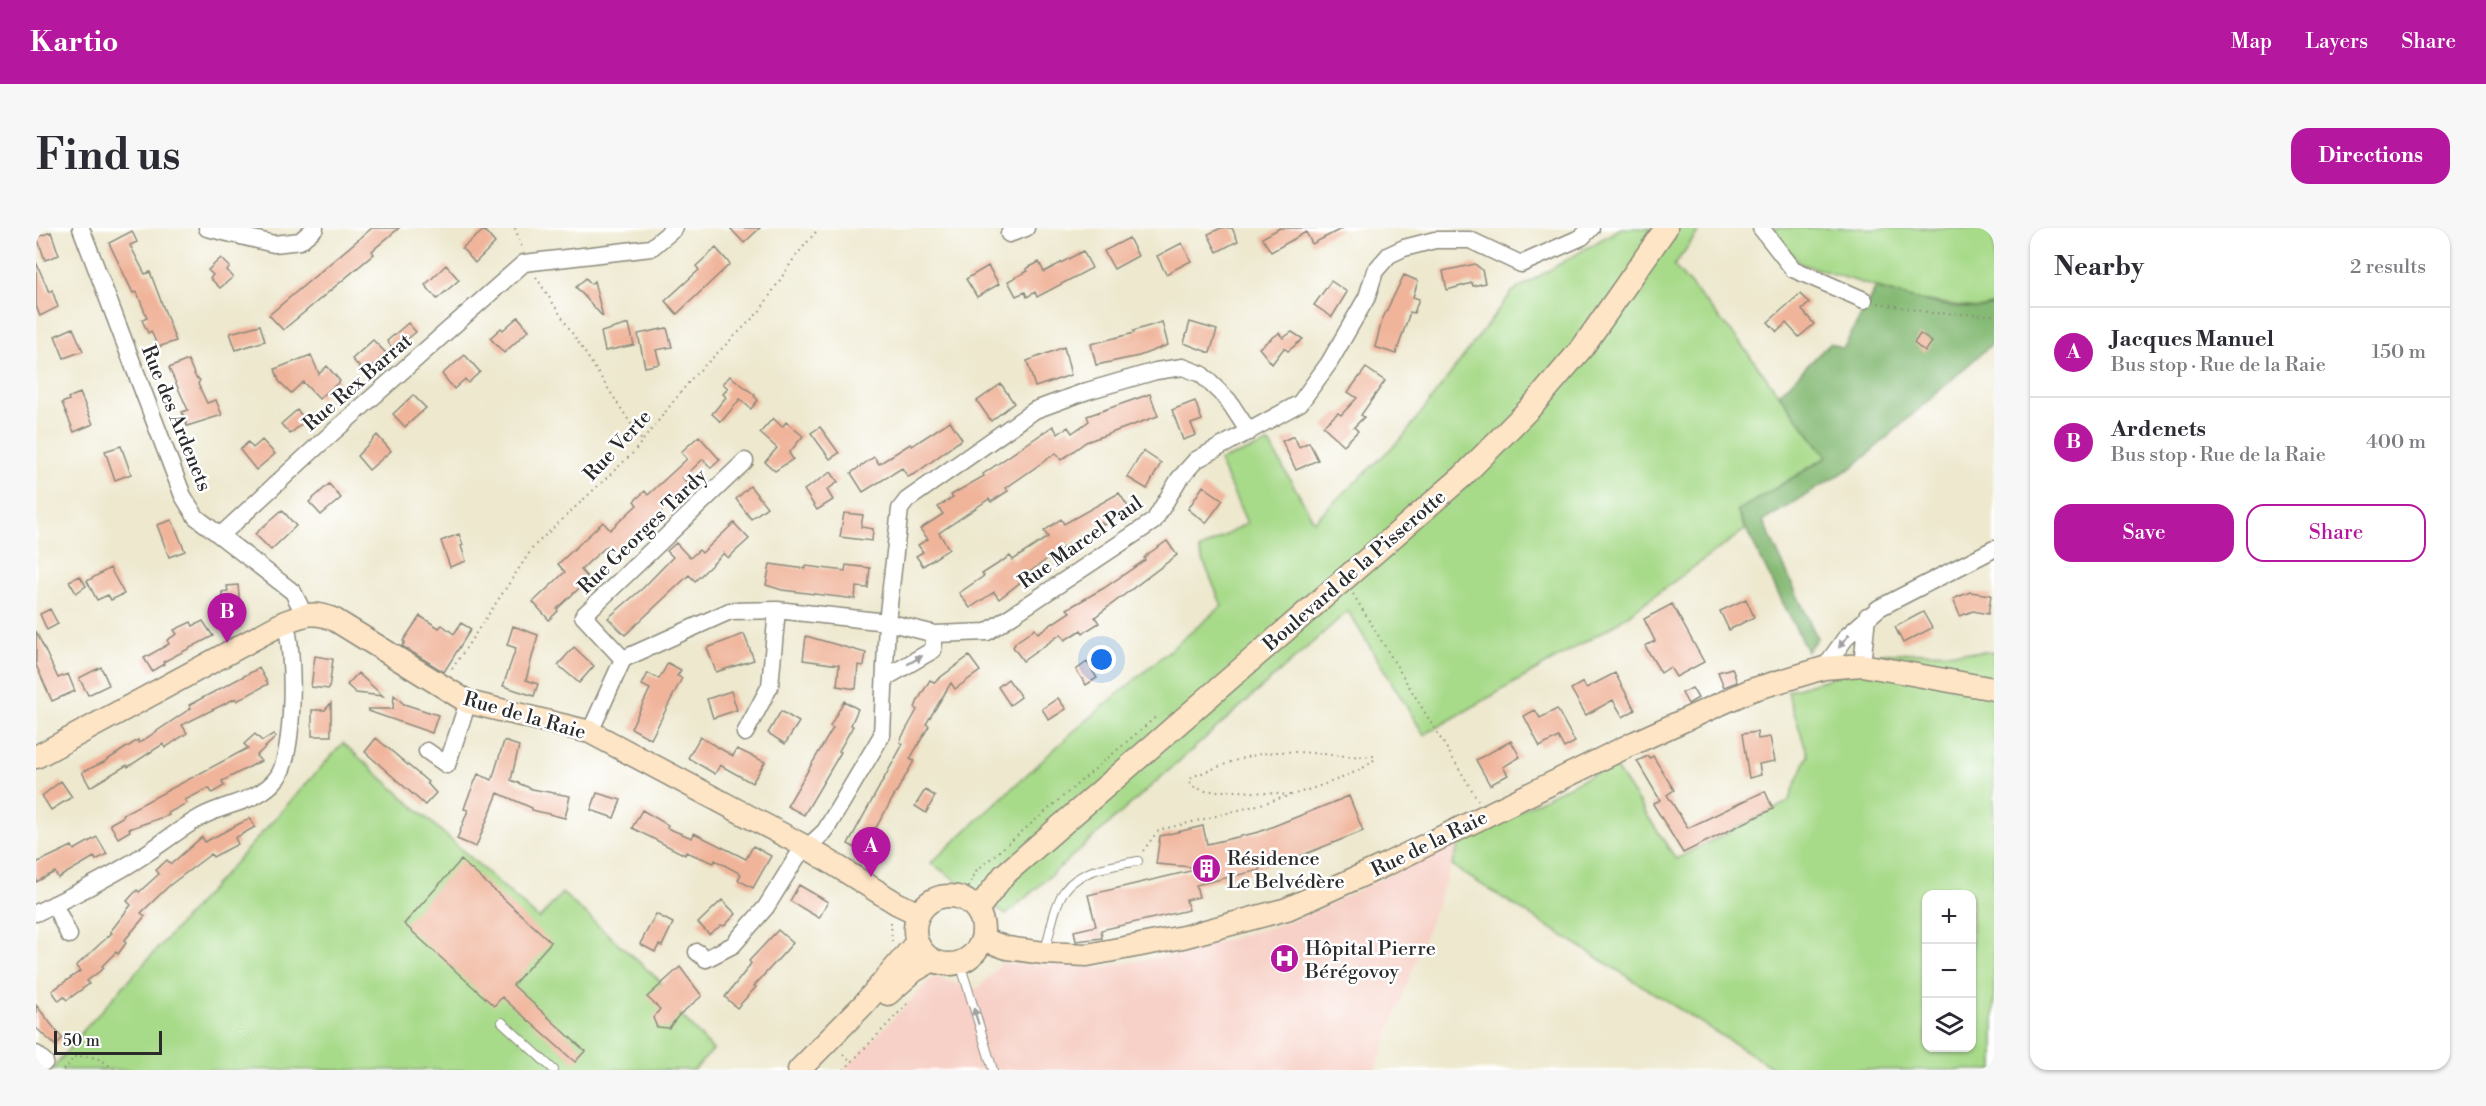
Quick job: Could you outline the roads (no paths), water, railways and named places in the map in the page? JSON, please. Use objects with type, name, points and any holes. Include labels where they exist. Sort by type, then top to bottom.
[{"type":"street","name":"Rue des Ardenets","points":[[36,913],[143,856],[179,829],[204,815],[263,792],[272,785],[286,761],[289,740],[291,644],[295,618],[293,592],[196,517],[183,496],[81,228]]},
{"type":"street","points":[[207,228],[274,244],[300,241],[315,228]]},
{"type":"street","name":"Rue Rex Barrat","points":[[220,535],[525,263],[651,248],[675,228]]},
{"type":"street","points":[[1009,234],[1026,228]]},
{"type":"street","name":"Rue Marcel Paul","points":[[623,659],[730,611],[777,610],[887,622],[935,634],[987,632],[1154,521],[1179,479],[1196,460],[1300,403],[1329,363],[1367,297],[1375,271],[1389,255],[1404,248],[1435,240],[1470,240],[1521,264],[1582,237],[1592,228]]},
{"type":"street","name":"Boulevard de la Pisserotte","points":[[970,904],[1463,476],[1534,404],[1582,348],[1666,228]]},
{"type":"street","points":[[1761,228],[1793,269],[1864,300]]},
{"type":"street","points":[[697,952],[706,959],[733,945],[766,907],[797,857],[825,831],[882,735],[887,622],[900,509],[907,500],[1035,410],[1129,378],[1183,367],[1201,374],[1210,382],[1227,400],[1249,432]]},
{"type":"street","name":"Rue Georges Tardy","points":[[623,659],[584,616],[745,461]]},
{"type":"street","points":[[1824,668],[1847,636],[1867,616],[1879,608],[1992,554]]},
{"type":"street","points":[[745,733],[770,687],[777,610]]},
{"type":"street","name":"Rue de la Raie","points":[[295,618],[314,613],[335,620],[468,702],[590,732],[808,848],[896,903],[919,914]]},
{"type":"street","points":[[1862,665],[1867,616]]},
{"type":"street","points":[[36,757],[295,618]]},
{"type":"street","points":[[885,678],[933,650],[935,634]]},
{"type":"street","points":[[590,732],[623,659]]},
{"type":"street","name":"Rue de la Raie","points":[[982,939],[1007,948],[1088,955],[1172,939],[1287,909],[1387,864],[1636,742],[1751,690],[1824,668],[1862,665],[1994,689]]},
{"type":"street","points":[[427,751],[447,765],[468,702]]},
{"type":"street","points":[[950,896],[970,904],[983,924],[982,939],[974,954],[960,963],[946,964],[933,960],[923,953],[917,942],[915,928],[919,914],[926,904],[938,897],[950,896]]},
{"type":"street","points":[[54,904],[69,935]]},
{"type":"street","points":[[799,1070],[864,1004],[917,942]]},
{"type":"street","points":[[818,1070],[914,970],[933,960]]},
{"type":"lane","points":[[1044,953],[1065,889],[1079,877],[1091,871],[1138,861]]},
{"type":"lane","points":[[960,963],[993,1070]]},
{"type":"lane","points":[[502,1022],[554,1070]]},
{"type":"place","name":"Ardenets","points":[[227,643]]},
{"type":"place","name":"Résidence Le Belvédère","points":[[1206,869]]},
{"type":"place","name":"Jacques Manuel","points":[[871,877]]},
{"type":"place","name":"Hôpital Pierre Bérégovoy","points":[[1284,959]]}]
